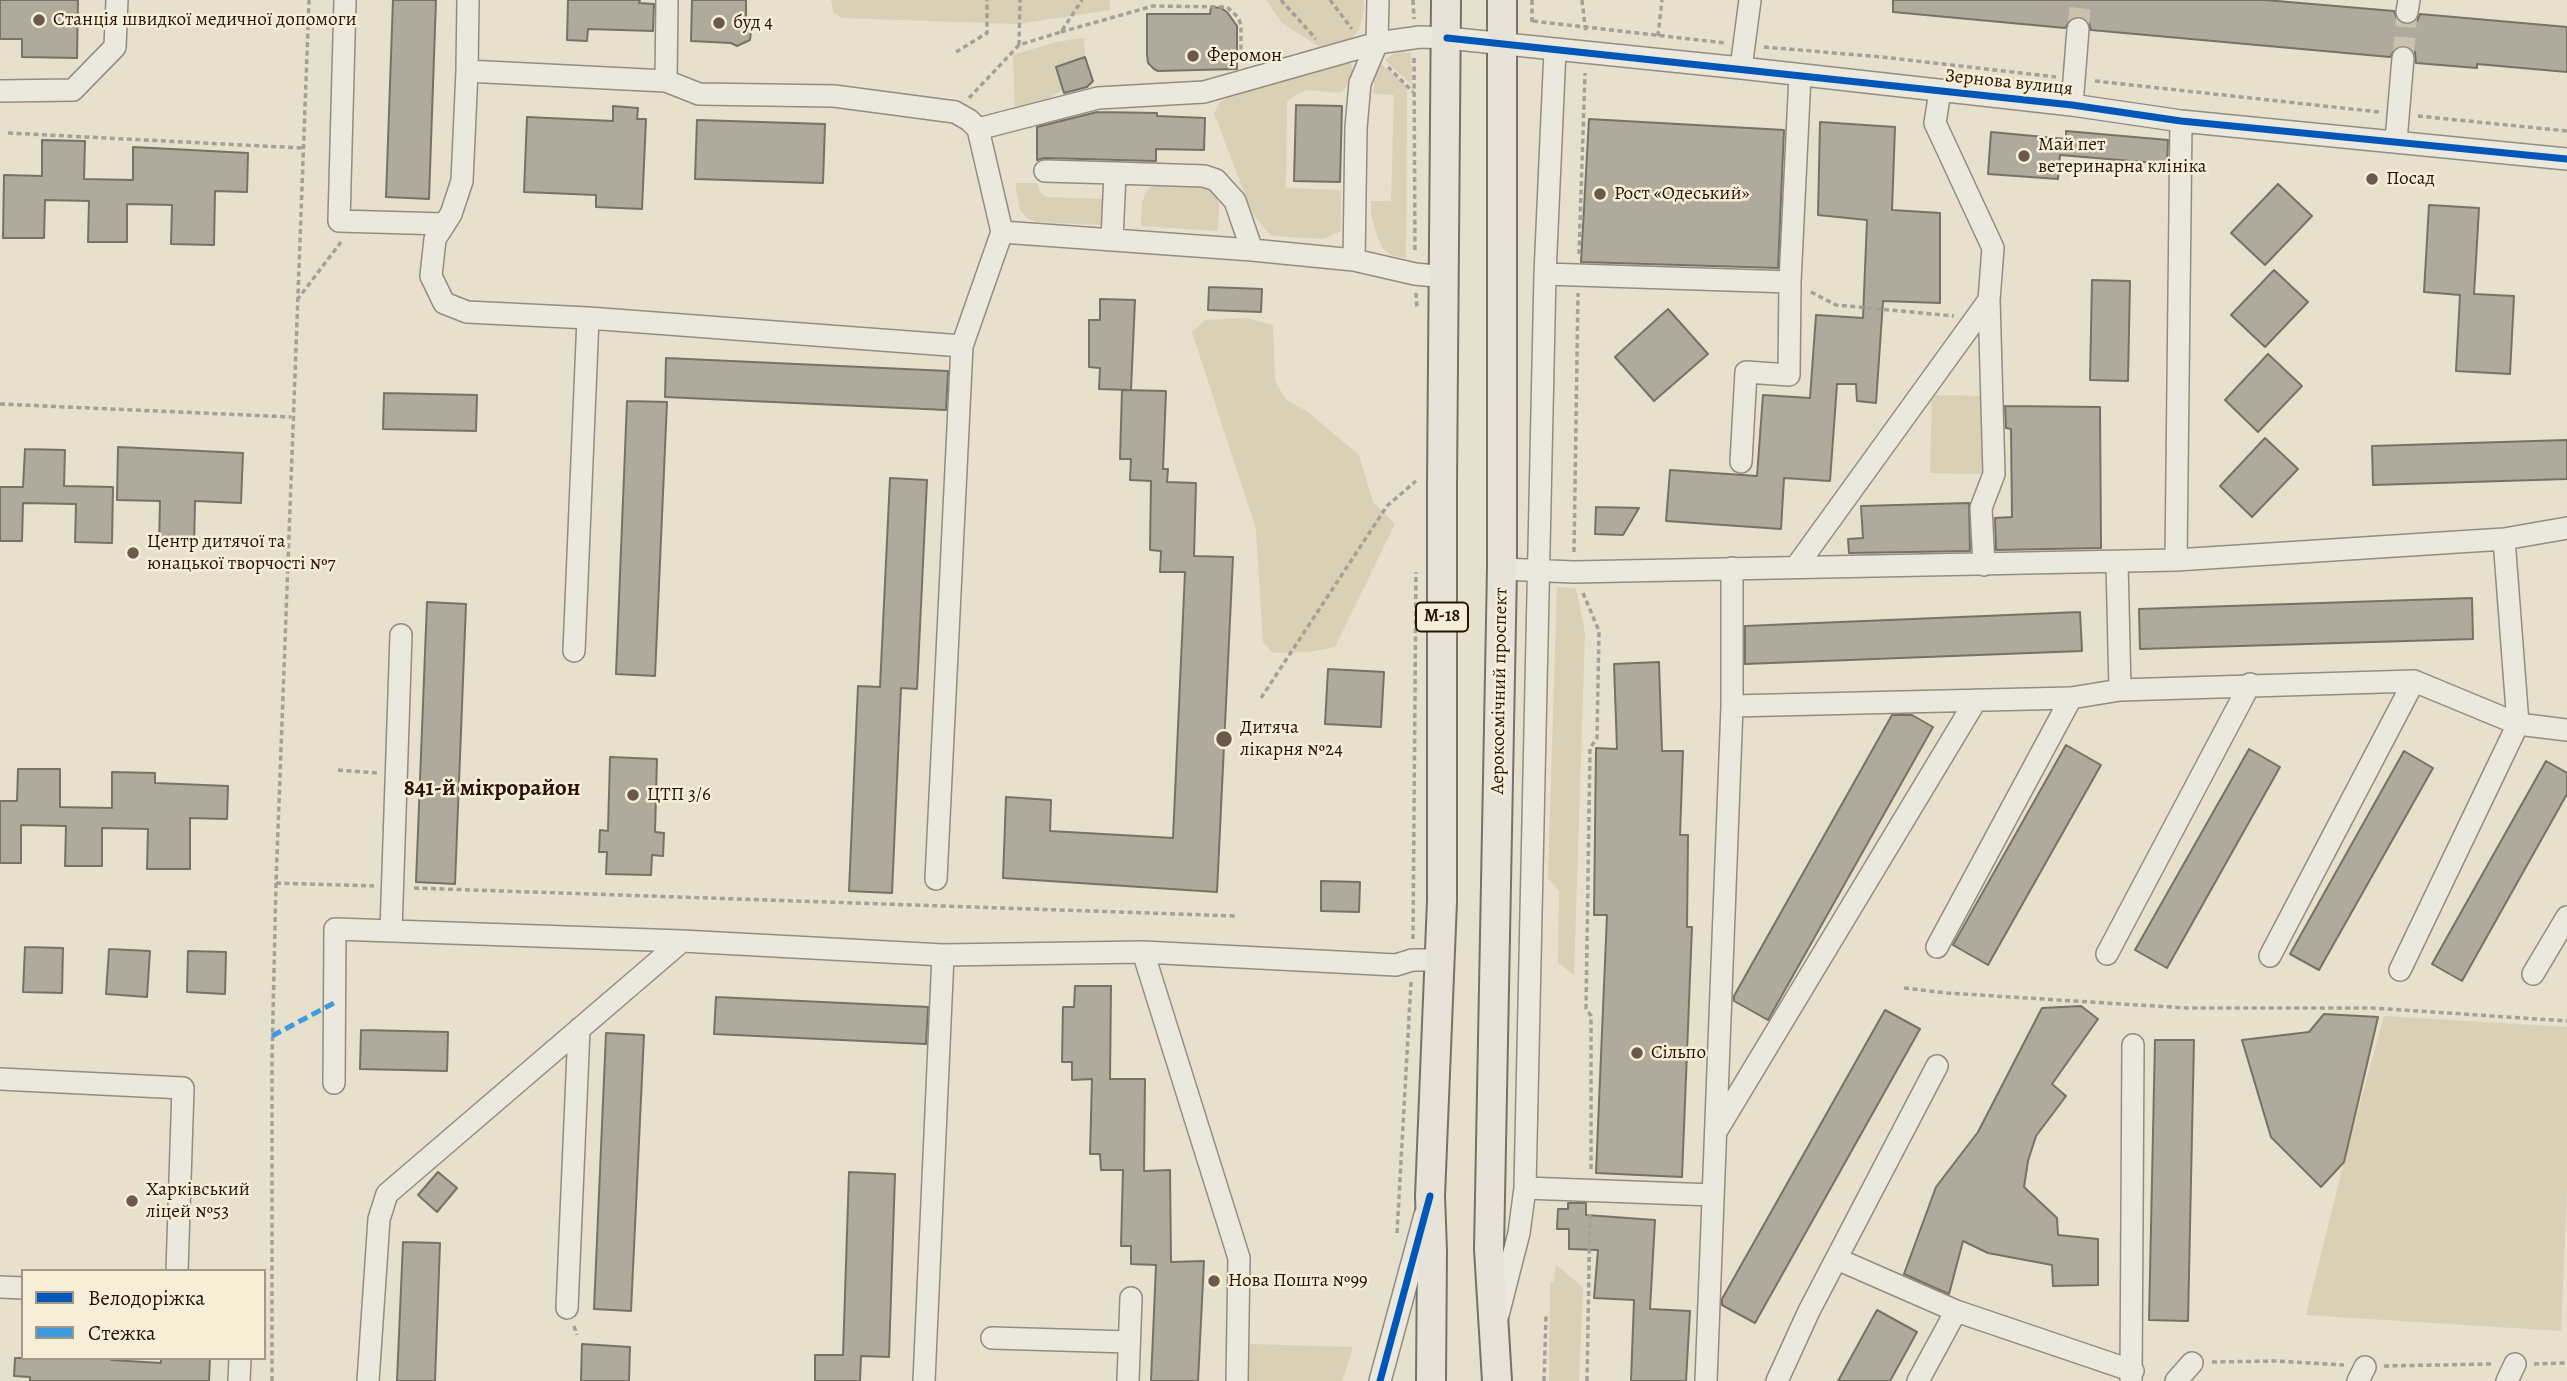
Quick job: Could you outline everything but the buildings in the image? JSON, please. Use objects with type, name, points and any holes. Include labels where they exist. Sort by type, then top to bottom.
[{"type":"main road","name":"М-18","points":[[1431,1381],[1430,1196],[1441,960],[1446,0]]},
{"type":"main road","name":"Аерокосмічний проспект","points":[[1497,1381],[1489,1249],[1502,569],[1502,0]]},
{"type":"street","points":[[0,91],[73,90],[115,47],[117,0]]},
{"type":"street","points":[[345,0],[339,221],[444,224]]},
{"type":"street","points":[[468,0],[462,181],[451,214],[435,239],[431,276],[444,303],[467,312],[588,318],[962,346]]},
{"type":"street","points":[[666,81],[667,0]]},
{"type":"street","points":[[1354,260],[1356,128],[1360,83],[1378,0]]},
{"type":"street","points":[[1741,68],[1750,0]]},
{"type":"street","points":[[2072,106],[2078,29]]},
{"type":"street","name":"Зернова вулиця","points":[[978,129],[1098,99],[1204,92],[1332,56],[1368,40],[1415,37],[1502,43],[1741,68],[2181,121],[2567,159]]},
{"type":"street","points":[[1495,1329],[1519,1233],[1525,1188],[1545,274],[1555,50]]},
{"type":"street","points":[[2396,141],[2403,58]]},
{"type":"street","points":[[467,71],[666,81],[699,94],[834,96],[955,112],[978,129],[1002,232],[962,346],[936,879]]},
{"type":"street","points":[[1741,462],[1746,372],[1790,375],[1790,282],[1800,75]]},
{"type":"street","points":[[1940,91],[1935,122],[1993,248],[1989,300],[1994,474],[1981,508],[1984,565]]},
{"type":"street","points":[[2176,560],[2181,121]]},
{"type":"street","points":[[1045,171],[1203,176],[1216,180],[1235,201],[1252,250]]},
{"type":"street","points":[[1112,240],[1115,173]]},
{"type":"street","points":[[1002,232],[1354,260],[1415,275],[1445,277]]},
{"type":"street","points":[[1545,274],[1790,282]]},
{"type":"street","points":[[1796,567],[1989,300]]},
{"type":"street","points":[[573,652],[588,318]]},
{"type":"street","points":[[1502,569],[1574,572],[2176,560],[2504,539],[2567,528]]},
{"type":"street","points":[[2400,970],[2518,723],[2504,539]]},
{"type":"street","points":[[2117,562],[2120,690]]},
{"type":"street","points":[[1706,1381],[1732,706],[1732,568]]},
{"type":"street","points":[[391,931],[401,635]]},
{"type":"street","points":[[2270,956],[2414,681]]},
{"type":"street","points":[[1732,706],[2071,698],[2120,690],[2414,681],[2518,723],[2567,730]]},
{"type":"street","points":[[2107,954],[2250,684]]},
{"type":"street","points":[[1937,947],[2071,698]]},
{"type":"street","points":[[1716,1132],[1976,700]]},
{"type":"street","points":[[2533,974],[2567,917]]},
{"type":"street","points":[[334,1083],[335,929],[682,940],[943,954],[1143,952],[1396,965],[1412,960],[1441,960]]},
{"type":"street","points":[[368,1381],[379,1219],[387,1194],[682,940]]},
{"type":"street","points":[[1143,952],[1239,1258],[1237,1381]]},
{"type":"street","points":[[923,1381],[943,954]]},
{"type":"street","points":[[567,1308],[579,1029]]},
{"type":"street","points":[[1837,1259],[1956,1311],[2132,1376],[2133,1045]]},
{"type":"street","points":[[1777,1381],[1810,1311],[1937,1066]]},
{"type":"street","points":[[0,1079],[183,1088],[177,1269]]},
{"type":"street","points":[[1525,1188],[1713,1195]]},
{"type":"street","points":[[1380,1381],[1430,1196]]},
{"type":"street","points":[[0,1287],[21,1288]]},
{"type":"street","points":[[1128,1381],[1131,1298]]},
{"type":"street","points":[[1918,1381],[1956,1311]]},
{"type":"street","points":[[992,1338],[1129,1342]]},
{"type":"street","points":[[239,1381],[240,1360]]},
{"type":"street","points":[[2176,1381],[2192,1363]]},
{"type":"path","points":[[272,1381],[272,1060],[276,883],[291,417],[309,0]]},
{"type":"path","points":[[956,52],[987,33],[987,0]]},
{"type":"path","points":[[1019,45],[1020,0]]},
{"type":"path","points":[[1061,33],[1082,0]]},
{"type":"path","points":[[1281,0],[1332,56]]},
{"type":"path","points":[[1330,0],[1368,40]]},
{"type":"path","points":[[1413,0],[1417,311]]},
{"type":"path","points":[[1582,0],[1586,52],[1578,275],[1574,572],[1599,631],[1597,738],[1590,748],[1589,803],[1586,1008],[1591,1016],[1591,1190],[1587,1381]]},
{"type":"path","points":[[1658,36],[1662,0]]},
{"type":"path","points":[[955,112],[1019,45],[1153,6],[1227,7],[1238,17],[1241,25],[1241,82]]},
{"type":"path","points":[[1532,21],[2567,131]]},
{"type":"path","points":[[8,133],[302,148]]},
{"type":"path","points":[[296,302],[348,233]]},
{"type":"path","points":[[1790,282],[1836,305],[1975,319]]},
{"type":"path","points":[[0,404],[291,417]]},
{"type":"path","points":[[1261,698],[1387,506],[1416,481],[1416,495]]},
{"type":"path","points":[[1397,1239],[1412,960],[1416,563]]},
{"type":"path","points":[[338,770],[386,773]]},
{"type":"path","points":[[276,883],[1237,916]]},
{"type":"path","points":[[1904,988],[1973,995],[2186,1008],[2373,1008],[2567,1021]]},
{"type":"path","points":[[1544,1381],[1546,1315]]},
{"type":"shaded area","points":[[831,0],[1110,0],[1110,10],[1017,24],[842,18],[834,13]]},
{"type":"shaded area","points":[[1266,0],[1364,0],[1364,10],[1359,30],[1352,38],[1321,48],[1282,23]]},
{"type":"shaded area","points":[[1084,38],[1085,57],[1056,67],[1063,90],[1024,113],[1015,112],[1013,55],[1056,42]]},
{"type":"shaded area","points":[[1402,52],[1411,53],[1412,85],[1385,60]]},
{"type":"shaded area","points":[[1346,58],[1354,74],[1344,90],[1339,93],[1308,90],[1287,102],[1286,188],[1341,190],[1341,231],[1324,239],[1271,236],[1252,213],[1214,113],[1220,102],[1245,87]]},
{"type":"shaded area","points":[[1381,64],[1406,86],[1407,92],[1406,258],[1393,256],[1383,249],[1371,213],[1371,201],[1391,201],[1394,95],[1373,94],[1375,74]]},
{"type":"shaded area","points":[[1015,183],[1037,183],[1040,192],[1046,197],[1104,199],[1104,225],[1036,222],[1027,218],[1020,210]]},
{"type":"shaded area","points":[[1150,187],[1202,187],[1210,191],[1217,197],[1219,205],[1218,231],[1141,226],[1145,194]]},
{"type":"shaded area","points":[[1247,318],[1273,325],[1275,381],[1286,400],[1308,412],[1359,455],[1373,502],[1395,524],[1335,647],[1309,652],[1273,653],[1263,642],[1256,529],[1192,332],[1205,320]]},
{"type":"shaded area","points":[[1932,395],[1987,396],[1985,474],[1930,473]]},
{"type":"shaded area","points":[[1557,587],[1576,588],[1585,633],[1574,975],[1558,963],[1559,891],[1548,878]]},
{"type":"shaded area","points":[[2384,1016],[2567,1027],[2567,1190],[2561,1331],[2306,1315]]},
{"type":"shaded area","points":[[1556,1265],[1583,1287],[1579,1381],[1549,1381],[1550,1283],[1554,1281]]},
{"type":"shaded area","points":[[1250,1344],[1353,1347],[1342,1381],[1249,1381]]},
{"type":"tunnel","points":[[2078,29],[2081,0]]},
{"type":"tunnel","points":[[2403,58],[2407,12]]},
{"type":"marked path","points":[[272,1036],[334,1003]]},
{"type":"cycle path","points":[[1447,38],[2072,105],[2181,121],[2567,159]]},
{"type":"cycle path","points":[[1380,1381],[1430,1196]]},
{"type":"place","name":"Станція швидкої медичної допомоги","points":[[39,20]]},
{"type":"place","name":"буд 4","points":[[719,23]]},
{"type":"place","name":"Феромон","points":[[1193,56]]},
{"type":"place","name":"Май пет ветеринарна клініка","points":[[2024,156]]},
{"type":"place","name":"Посад","points":[[2372,179]]},
{"type":"place","name":"Рост «Одеський»","points":[[1600,194]]},
{"type":"place","name":"Центр дитячої та юнацької творчості №7","points":[[133,553]]},
{"type":"place","name":"Дитяча лікарня №24","points":[[1224,739]]},
{"type":"place","name":"ЦТП 3/6","points":[[633,795]]},
{"type":"place","name":"Сільпо","points":[[1637,1053]]},
{"type":"place","name":"Харківський ліцей №53","points":[[132,1201]]},
{"type":"place","name":"Нова Пошта №99","points":[[1214,1281]]},
{"type":"district","name":"841-й мікрорайон","points":[[492,789]]}]
